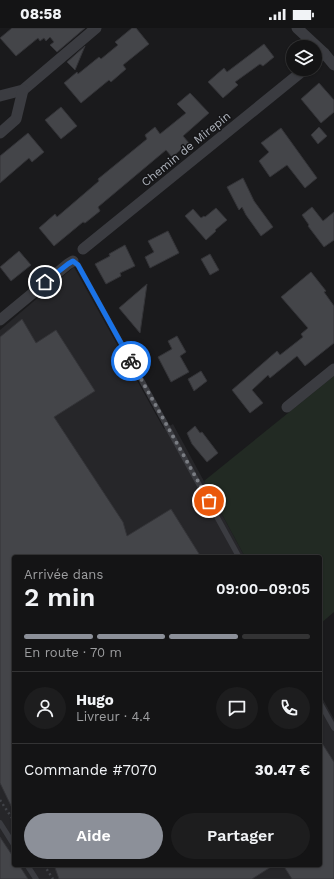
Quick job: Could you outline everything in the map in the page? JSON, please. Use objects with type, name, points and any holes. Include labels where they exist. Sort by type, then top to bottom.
[{"type":"street","points":[[0,96],[23,90],[96,28]]},
{"type":"street","points":[[297,28],[324,53],[334,66]]},
{"type":"street","name":"Chemin de Mirepin","points":[[83,249],[296,76]]},
{"type":"street","points":[[0,133],[16,118],[23,90]]},
{"type":"street","points":[[0,320],[73,261]]},
{"type":"street","points":[[287,407],[334,369]]},
{"type":"lane","points":[[73,261],[78,265],[238,555]]},
{"type":"lane","points":[[322,707],[334,728]]},
{"type":"lane","points":[[0,824],[12,842]]},
{"type":"lane","points":[[28,867],[36,879]]},
{"type":"path","points":[[0,800],[12,818]]},
{"type":"path","points":[[45,867],[52,879]]},
{"type":"shaded area","points":[[74,267],[164,429],[173,424],[244,555],[12,555],[12,867],[322,867],[322,698],[334,719],[334,879],[0,879],[0,330]]},
{"type":"shaded area","points":[[334,376],[334,612],[322,622],[322,555],[244,555],[204,481]]},
{"type":"building","points":[[12,28],[85,28],[57,52],[50,45],[54,42],[50,37],[46,41],[44,38],[40,41],[38,38],[16,56],[0,38]]},
{"type":"building","points":[[132,28],[136,28],[149,44],[123,65],[126,69],[111,82],[109,80],[81,103],[64,83],[99,57],[101,59],[118,45],[115,42]]},
{"type":"building","points":[[264,44],[274,57],[263,66],[260,64],[235,82],[238,85],[223,98],[208,82],[224,68],[227,72]]},
{"type":"building","points":[[85,46],[75,70],[67,62]]},
{"type":"building","points":[[319,83],[334,100],[334,112],[321,123],[301,99]]},
{"type":"building","points":[[190,93],[209,113],[183,136],[189,143],[172,157],[166,150],[98,207],[100,211],[85,223],[83,222],[54,246],[39,228],[55,214],[57,217],[99,181],[98,179],[147,139],[145,135],[155,127],[160,134],[186,113],[177,104]]},
{"type":"building","points":[[61,107],[77,126],[61,139],[45,120]]},
{"type":"building","points":[[319,127],[327,136],[318,144],[311,135]]},
{"type":"building","points":[[281,128],[317,178],[305,188],[287,165],[270,177],[259,161],[269,152],[261,143]]},
{"type":"building","points":[[28,133],[44,152],[32,162],[29,158],[0,183],[0,156]]},
{"type":"building","points":[[243,178],[254,201],[273,227],[261,236],[242,207],[239,210],[227,187]]},
{"type":"building","points":[[312,207],[323,221],[334,212],[334,240],[324,247],[308,226],[309,225],[302,215]]},
{"type":"building","points":[[216,208],[227,220],[206,240],[185,216],[193,209],[201,218],[204,216],[205,217]]},
{"type":"building","points":[[168,231],[179,253],[150,268],[145,257],[154,252],[148,241]]},
{"type":"building","points":[[125,245],[135,266],[120,273],[121,276],[106,284],[95,264],[110,256],[109,254]]},
{"type":"building","points":[[19,251],[31,265],[11,281],[0,267]]},
{"type":"building","points":[[210,254],[219,270],[210,275],[201,259]]},
{"type":"building","points":[[311,272],[326,291],[324,292],[334,306],[334,343],[305,366],[297,356],[270,378],[268,375],[252,390],[263,403],[250,413],[232,390],[277,351],[280,355],[303,337],[301,334],[308,328],[281,297]]},
{"type":"building","points":[[147,284],[140,333],[119,308]]},
{"type":"building","points":[[22,319],[36,343],[56,330],[95,391],[54,417],[123,522],[127,536],[171,509],[200,555],[12,555],[12,808],[0,783],[0,337]]},
{"type":"building","points":[[177,336],[186,352],[180,356],[189,372],[171,382],[158,357],[172,349],[168,341]]},
{"type":"building","points":[[201,371],[207,381],[194,391],[188,379]]},
{"type":"building","points":[[195,426],[200,433],[202,432],[218,453],[207,462],[192,444],[187,433]]},
{"type":"building","points":[[322,743],[334,762],[334,879],[292,879],[284,867],[322,867]]},
{"type":"building","points":[[0,837],[12,855],[12,867],[20,867],[28,879],[0,879]]},
{"type":"building","points":[[55,867],[271,867],[252,879],[59,879]]},
{"type":"way so far","points":[[131,361],[209,501]]},
{"type":"route","points":[[45,282],[73,261],[78,265],[131,361]]}]
